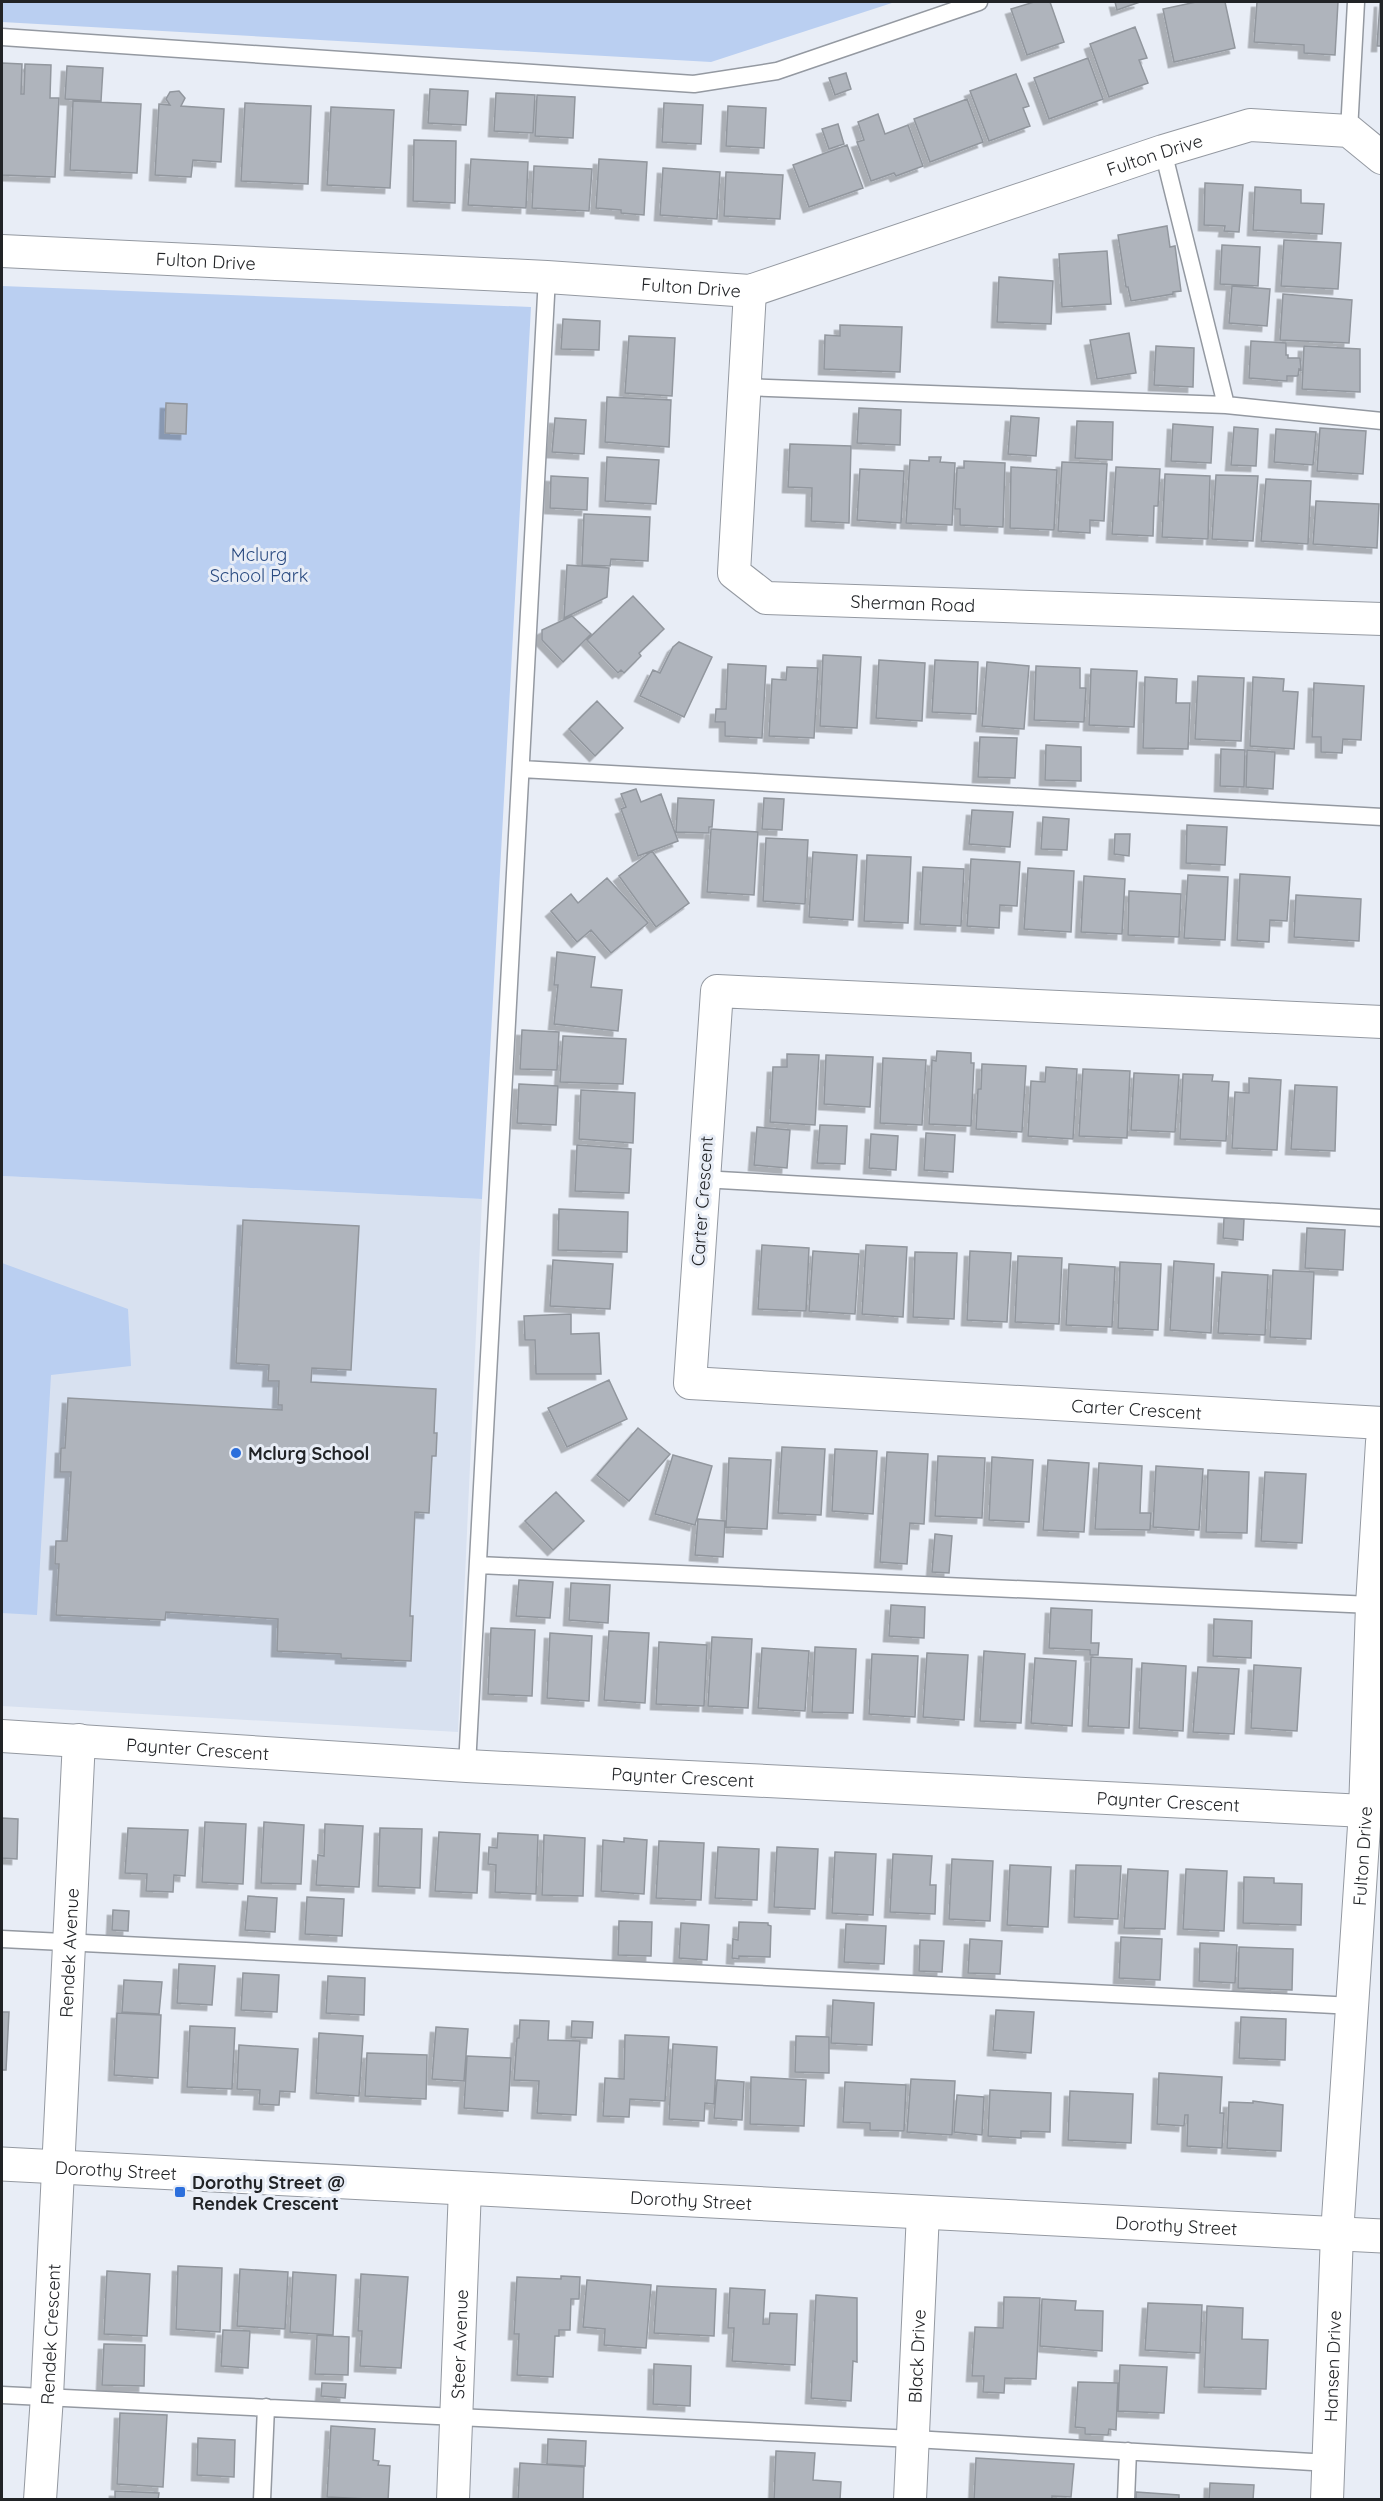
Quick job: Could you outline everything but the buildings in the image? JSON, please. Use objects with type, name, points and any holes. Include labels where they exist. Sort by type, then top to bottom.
[{"type":"street","name":"Fulton Drive","points":[[2,252],[547,277],[750,291],[1163,151],[1250,125],[1349,131]]},
{"type":"street","points":[[1349,131],[1382,158]]},
{"type":"street","name":"Sherman Road","points":[[750,291],[734,573],[766,597],[1382,619]]},
{"type":"street","name":"Carter Crescent","points":[[1382,1022],[717,992],[702,1179],[690,1383],[1382,1424]]},
{"type":"street","name":"Fulton Drive","points":[[1337,2234],[1354,2006],[1365,1810],[1372,1605],[1382,1442]]},
{"type":"street","name":"Paynter Crescent","points":[[2,1736],[467,1766],[1365,1810]]},
{"type":"street","name":"Rendek Avenue","points":[[58,2167],[79,1740]]},
{"type":"street","name":"Dorothy Street","points":[[2,2164],[1382,2236]]},
{"type":"street","name":"Rendek Crescent","points":[[40,2499],[58,2167]]},
{"type":"street","name":"Steer Avenue","points":[[453,2499],[465,2188]]},
{"type":"street","name":"Black Drive","points":[[910,2499],[922,2212]]},
{"type":"street","name":"Hansen Drive","points":[[1326,2499],[1337,2234]]},
{"type":"lane","points":[[2,37],[694,84],[777,71],[979,2]]},
{"type":"lane","points":[[1349,131],[1356,2]]},
{"type":"lane","points":[[1163,151],[1226,405]]},
{"type":"lane","points":[[467,1766],[547,277]]},
{"type":"lane","points":[[746,387],[1226,405],[1382,422]]},
{"type":"lane","points":[[521,769],[1382,817]]},
{"type":"lane","points":[[702,1179],[1382,1218]]},
{"type":"lane","points":[[478,1565],[1372,1605]]},
{"type":"lane","points":[[2,1939],[1354,2006]]},
{"type":"lane","points":[[2,2395],[914,2439],[1329,2463]]},
{"type":"lane","points":[[262,2499],[266,2407]]},
{"type":"lane","points":[[1126,2499],[1128,2451]]},
{"type":"shaded area","name":"Mclurg School","points":[[2,1176],[482,1199],[458,1732],[2,1706]]},
{"type":"green space","points":[[2,2],[895,2],[711,62],[2,22]]},
{"type":"green space","name":"Mclurg School Park","points":[[2,286],[531,307],[482,1199],[2,1176]]},
{"type":"green space","points":[[2,1263],[128,1309],[131,1366],[51,1375],[37,1615],[2,1613]]},
{"type":"place","name":"Mclurg School","points":[[236,1453]]},
{"type":"place","name":"Dorothy Street @ Rendek Crescent","points":[[180,2192]]}]
